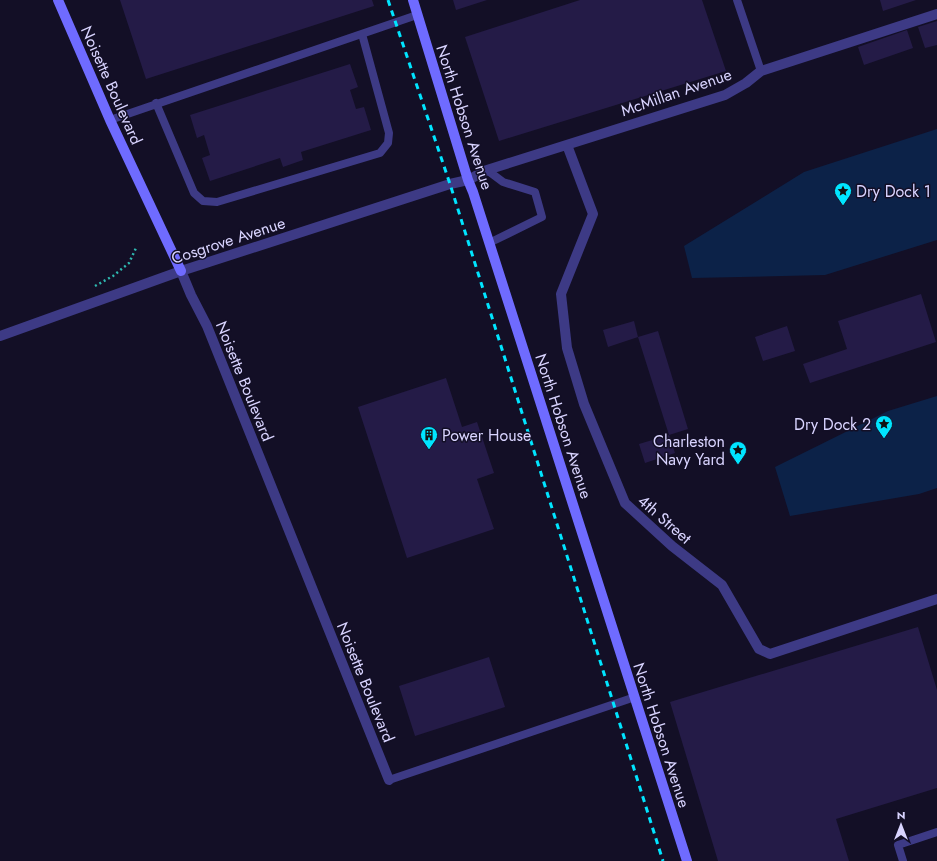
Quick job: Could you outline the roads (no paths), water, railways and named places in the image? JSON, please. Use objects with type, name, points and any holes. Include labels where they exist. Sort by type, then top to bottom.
[{"type":"street","name":"Noisette Boulevard","points":[[58,0],[110,120],[191,295],[207,326],[389,780]]},
{"type":"street","name":"North Hobson Avenue","points":[[412,0],[468,180],[490,243],[687,861]]},
{"type":"street","name":"McMillan Avenue","points":[[468,180],[487,170],[724,95],[746,83],[761,71],[937,14]]},
{"type":"street","name":"4th Street","points":[[566,145],[592,214],[561,294],[566,348],[584,404],[625,503],[672,546],[722,585],[758,649],[770,654],[936,602]]},
{"type":"street","name":"Cosgrove Avenue","points":[[0,336],[180,271],[450,184],[468,180]]},
{"type":"lane","points":[[737,0],[761,71]]},
{"type":"lane","points":[[110,120],[417,15]]},
{"type":"lane","points":[[156,103],[194,193],[203,201],[217,202],[380,153],[388,143],[389,133],[362,34]]},
{"type":"lane","points":[[487,170],[503,182],[535,192],[542,217],[490,243]]},
{"type":"lane","points":[[389,780],[635,697]]},
{"type":"lane","points":[[903,861],[898,845],[937,832]]},
{"type":"water","name":"Dry Dock 1","points":[[937,129],[937,240],[825,275],[692,278],[684,246],[804,172]]},
{"type":"water","name":"Dry Dock 2","points":[[937,396],[937,488],[919,494],[790,516],[775,467],[888,411]]},
{"type":"railway","points":[[388,0],[450,184],[663,861]]},
{"type":"place","name":"Dry Dock 1","points":[[843,206]]},
{"type":"place","name":"Dry Dock 2","points":[[884,439]]},
{"type":"place","name":"Power House","points":[[429,450]]},
{"type":"place","name":"Charleston Navy Yard","points":[[738,465]]}]
